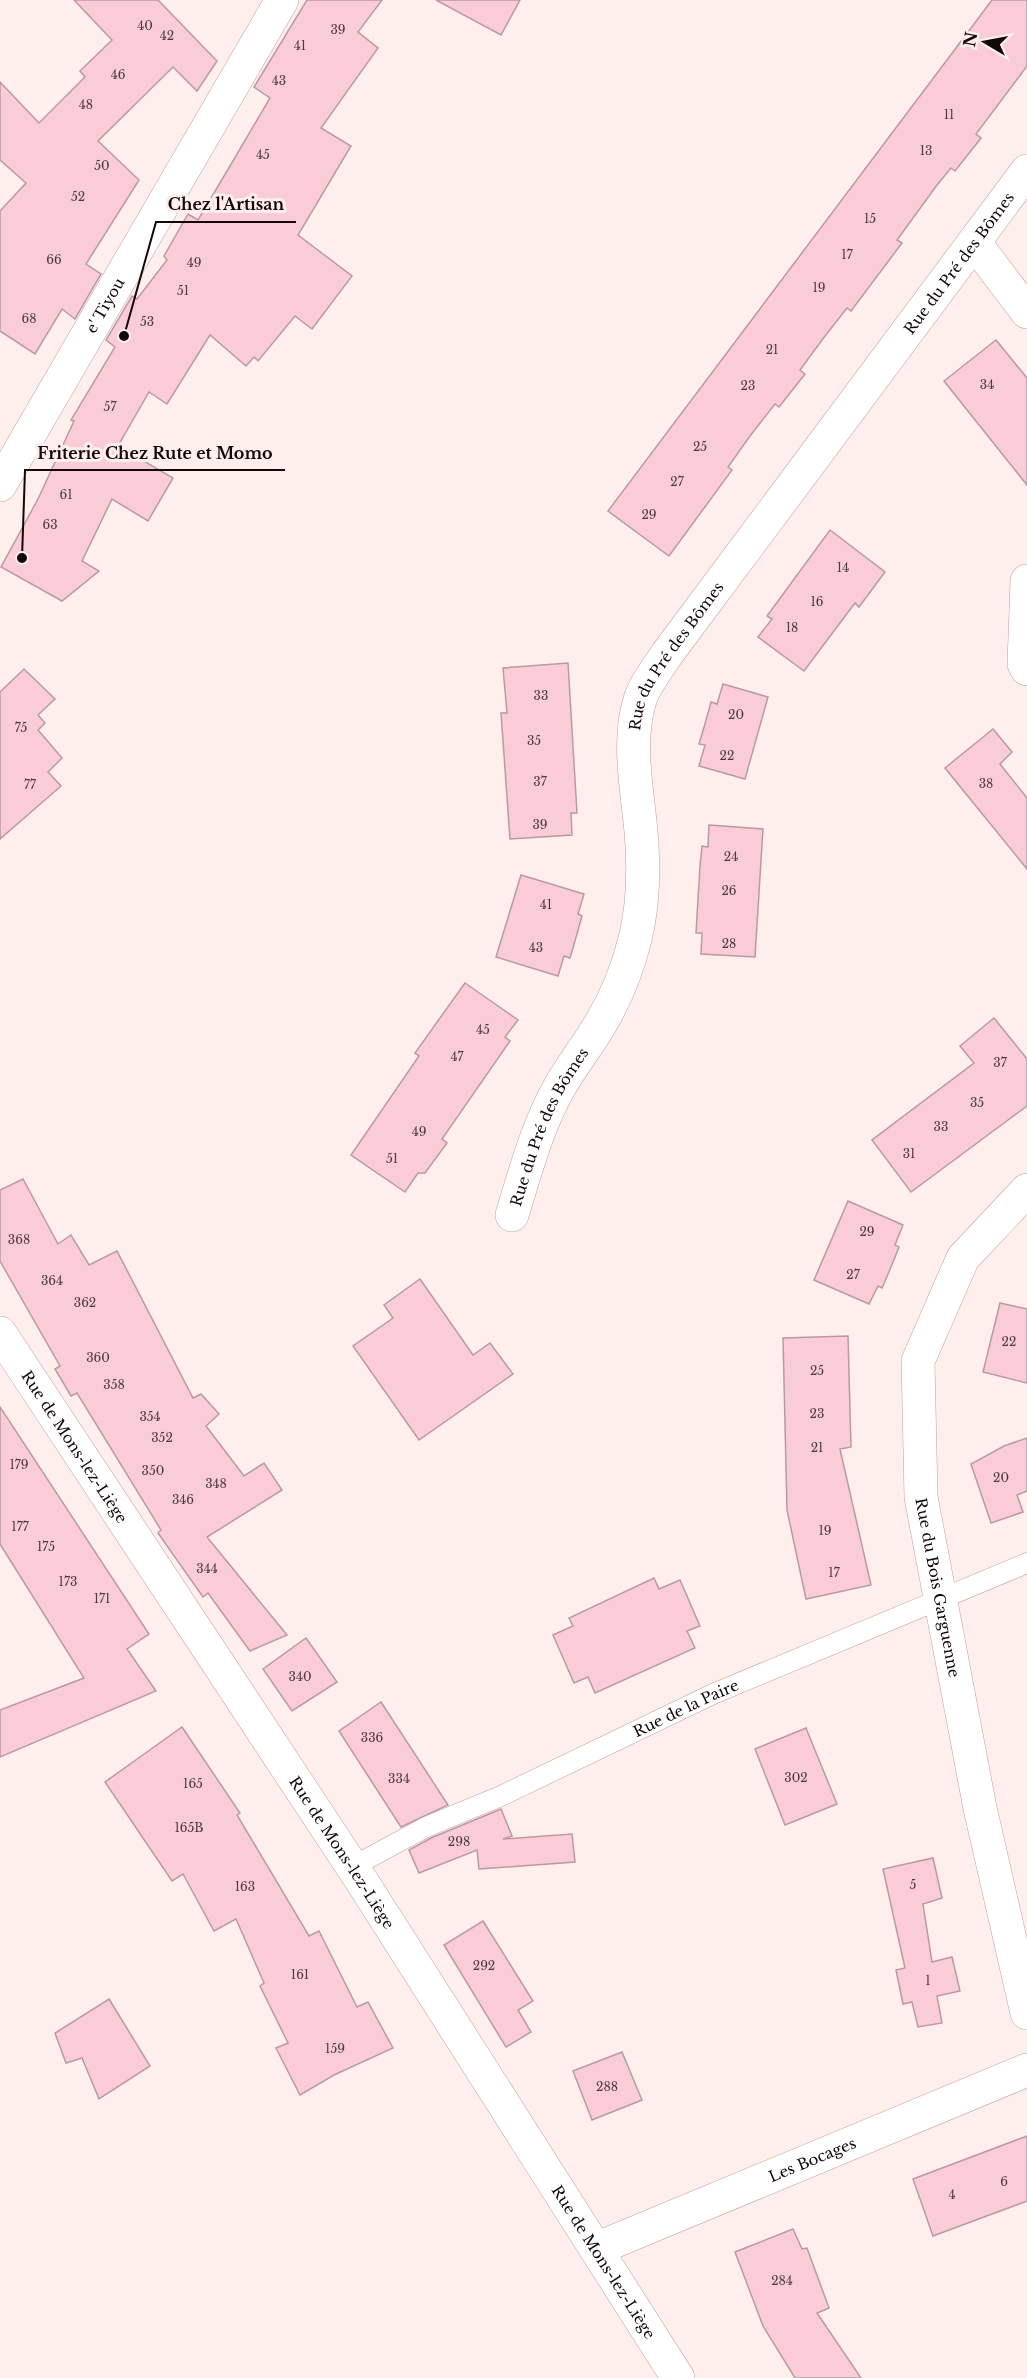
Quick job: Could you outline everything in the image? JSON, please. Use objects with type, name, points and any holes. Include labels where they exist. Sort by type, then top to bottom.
[{"type":"street","name":"e' Tiyou","points":[[0,485],[282,0]]},
{"type":"street","name":"Rue du Pré des Bômes","points":[[512,1215],[526,1167],[545,1118],[558,1089],[601,1022],[614,997],[627,967],[636,935],[642,902],[643,864],[634,736],[640,698],[674,644],[1027,171]]},
{"type":"street","points":[[974,242],[1027,312]]},
{"type":"street","points":[[1027,581],[1024,664],[1027,669]]},
{"type":"street","name":"Rue du Bois Garguenne","points":[[1027,1190],[963,1258],[918,1361],[921,1497],[980,1808],[1027,2013]]},
{"type":"street","name":"Rue de Mons-lez-Liège","points":[[0,1332],[352,1867],[678,2378]]},
{"type":"street","name":"Les Bocages","points":[[596,2249],[1027,2070]]},
{"type":"lane","name":"Rue de la Paire","points":[[352,1867],[426,1827],[501,1796],[713,1694],[1027,1563]]},
{"type":"building","points":[[74,0],[158,0],[217,61],[197,91],[173,67],[98,141],[139,180],[86,264],[101,274],[75,319],[62,309],[35,354],[0,331],[0,211],[26,183],[0,160],[0,82],[39,123],[85,77],[80,71],[112,40]]},
{"type":"building","points":[[307,0],[382,0],[358,32],[378,48],[321,128],[351,146],[298,235],[352,276],[312,329],[295,316],[258,361],[254,357],[246,366],[210,335],[167,404],[149,392],[118,446],[173,478],[148,521],[112,499],[82,561],[99,571],[62,601],[1,567],[38,499],[74,421],[71,420],[115,347],[106,340],[132,296],[137,299],[167,260],[164,256],[188,214],[198,220],[230,166],[270,98],[254,87]]},
{"type":"building","points":[[436,0],[520,0],[501,35]]},
{"type":"building","points":[[992,0],[1027,0],[1027,66],[976,134],[981,138],[955,171],[951,168],[937,185],[897,240],[902,243],[851,311],[847,308],[800,370],[805,374],[779,407],[775,404],[750,436],[728,467],[732,470],[669,556],[608,511]]},
{"type":"building","points":[[996,340],[1027,378],[1027,485],[944,381]]},
{"type":"building","points":[[830,530],[885,572],[859,607],[855,603],[804,671],[758,637],[772,619],[767,616]]},
{"type":"building","points":[[568,663],[577,813],[571,813],[572,835],[510,839],[501,713],[507,713],[503,668]]},
{"type":"building","points":[[24,669],[55,699],[38,715],[45,723],[38,730],[62,758],[48,772],[61,786],[0,839],[0,692]]},
{"type":"building","points":[[723,684],[768,697],[745,779],[699,766],[705,745],[699,744],[711,702],[717,704]]},
{"type":"building","points":[[993,729],[1012,752],[1000,764],[1027,798],[1027,869],[945,768]]},
{"type":"building","points":[[709,825],[763,829],[755,957],[701,954],[702,933],[696,933],[700,866],[702,846],[708,847]]},
{"type":"building","points":[[521,875],[584,894],[578,914],[582,916],[570,958],[564,956],[558,976],[496,957]]},
{"type":"building","points":[[465,983],[518,1020],[505,1037],[510,1041],[442,1139],[447,1143],[425,1173],[418,1173],[405,1192],[351,1155],[419,1056],[415,1053]]},
{"type":"building","points":[[994,1018],[1027,1059],[1027,1106],[911,1192],[872,1140],[974,1063],[960,1046]]},
{"type":"building","points":[[23,1179],[58,1244],[71,1235],[89,1265],[117,1251],[193,1398],[201,1394],[219,1414],[206,1426],[244,1476],[264,1463],[282,1490],[207,1537],[287,1635],[250,1651],[208,1593],[203,1597],[158,1533],[161,1530],[77,1393],[71,1396],[55,1369],[60,1366],[0,1261],[0,1190]]},
{"type":"building","points":[[848,1201],[903,1225],[895,1245],[899,1247],[882,1288],[878,1286],[869,1304],[814,1280]]},
{"type":"building","points":[[420,1279],[473,1355],[490,1343],[513,1374],[419,1440],[353,1346],[393,1318],[384,1305]]},
{"type":"building","points":[[1000,1303],[1027,1309],[1027,1383],[983,1372]]},
{"type":"building","points":[[848,1336],[851,1447],[840,1449],[871,1585],[806,1599],[787,1510],[783,1338]]},
{"type":"building","points":[[0,1407],[149,1634],[127,1649],[156,1691],[0,1757],[0,1710],[84,1678],[0,1544]]},
{"type":"building","points":[[1027,1438],[1027,1491],[1017,1495],[1023,1512],[991,1523],[971,1464],[1004,1446]]},
{"type":"building","points":[[654,1578],[659,1589],[680,1580],[700,1626],[687,1631],[695,1648],[595,1693],[588,1677],[574,1683],[553,1635],[573,1626],[569,1618]]},
{"type":"building","points":[[306,1638],[337,1682],[292,1711],[263,1669]]},
{"type":"building","points":[[381,1702],[448,1805],[401,1827],[339,1731]]},
{"type":"building","points":[[182,1727],[240,1813],[237,1815],[309,1936],[319,1931],[357,2007],[368,2002],[393,2048],[334,2075],[300,2095],[276,2048],[288,2043],[260,1986],[264,1983],[236,1919],[214,1931],[183,1874],[172,1881],[105,1782]]},
{"type":"building","points":[[806,1728],[837,1804],[785,1825],[755,1749]]},
{"type":"building","points":[[501,1809],[512,1836],[503,1839],[572,1834],[575,1862],[479,1869],[477,1850],[419,1873],[409,1850],[431,1838]]},
{"type":"building","points":[[933,1858],[942,1898],[923,1904],[932,1962],[952,1957],[960,1991],[937,1996],[942,2023],[918,2027],[912,2002],[903,2004],[896,1970],[905,1968],[883,1869]]},
{"type":"building","points":[[483,1921],[533,2001],[518,2010],[531,2032],[506,2047],[444,1945]]},
{"type":"building","points":[[109,1999],[150,2066],[99,2099],[82,2058],[66,2063],[55,2033]]},
{"type":"building","points":[[622,2052],[642,2100],[592,2120],[573,2071]]},
{"type":"building","points":[[1027,2136],[1027,2201],[933,2236],[913,2179]]},
{"type":"building","points":[[793,2229],[802,2249],[807,2248],[829,2308],[817,2313],[861,2378],[795,2378],[763,2326],[735,2252]]},
{"type":"place","name":"Chez l'Artisan","points":[[124,336]]},
{"type":"place","name":"Friterie Chez Rute et Momo","points":[[22,558]]}]
